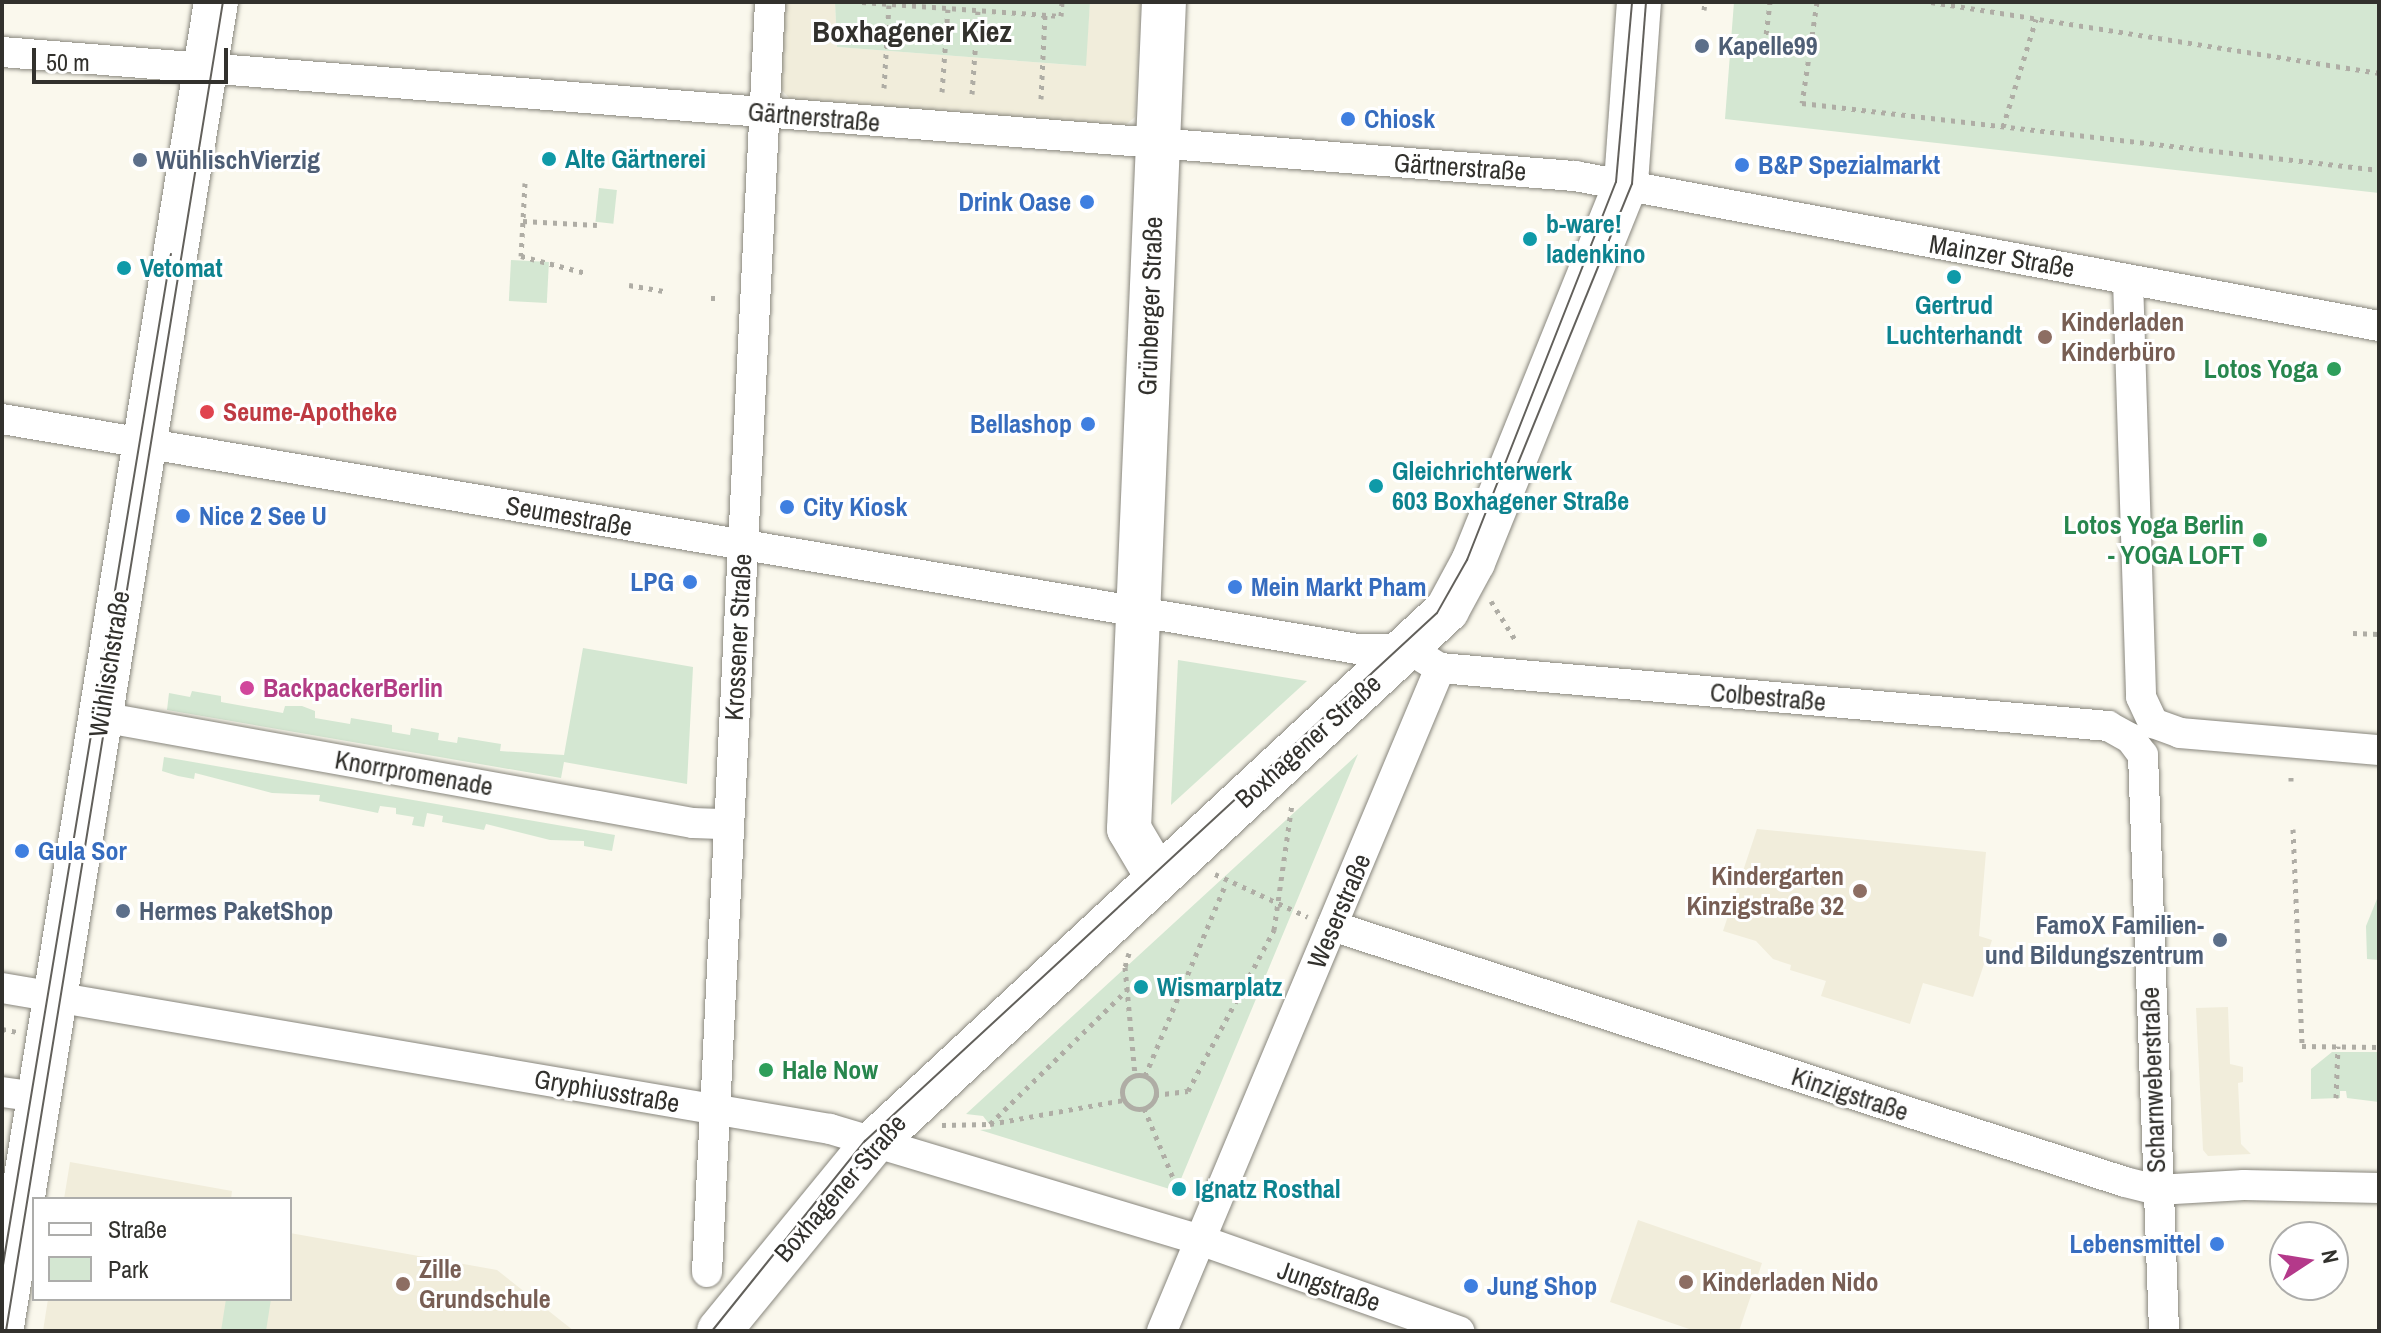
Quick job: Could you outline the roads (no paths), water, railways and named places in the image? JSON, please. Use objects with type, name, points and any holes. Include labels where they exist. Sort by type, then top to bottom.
[{"type":"street","name":"Wühlischstraße","points":[[2,1326],[20,1095],[54,998],[216,2]]},
{"type":"street","name":"Krossener Straße","points":[[707,1272],[770,2]]},
{"type":"street","name":"Grünberger Straße","points":[[1137,611],[1164,2]]},
{"type":"street","name":"Boxhagener Straße","points":[[719,1331],[872,1144],[1158,878],[1425,658],[1473,562],[1626,183],[1639,2]]},
{"type":"street","name":"Gärtnerstraße","points":[[2,52],[1626,183]]},
{"type":"street","name":"Mainzer Straße","points":[[1626,183],[2379,326]]},
{"type":"street","name":"Scharnweberstraße","points":[[2128,280],[2155,1140],[2164,1331]]},
{"type":"street","name":"Seumestraße","points":[[2,419],[1137,611]]},
{"type":"street","points":[[1158,878],[1129,829],[1137,611],[1425,658]]},
{"type":"street","name":"Colbestraße","points":[[1425,658],[2141,730],[2379,750]]},
{"type":"street","name":"Weserstraße","points":[[1162,1331],[1332,926],[1425,658]]},
{"type":"street","name":"Knorrpromenade","points":[[101,717],[693,823],[728,824]]},
{"type":"street","name":"Kinzigstraße","points":[[1332,926],[2157,1190],[2244,1185],[2379,1188]]},
{"type":"street","name":"Gryphiusstraße","points":[[2,988],[830,1129],[1200,1240]]},
{"type":"street","name":"Jungstraße","points":[[1200,1240],[1459,1331]]},
{"type":"tram line","points":[[6,1331],[223,2]]},
{"type":"tram line","points":[[712,1331],[865,1141],[1437,613],[1467,560],[1616,182],[1632,2]]},
{"type":"tram line","points":[[1514,473],[1632,184],[1646,2]]},
{"type":"tram line","points":[[2,1271],[171,254]]},
{"type":"tram line","points":[[818,1209],[870,1154]]},
{"type":"place","name":"Kapelle99","points":[[1702,46]]},
{"type":"place","name":"Chiosk","points":[[1348,119]]},
{"type":"place","name":"Alte Gärtnerei","points":[[549,159]]},
{"type":"place","name":"WühlischVierzig","points":[[140,160]]},
{"type":"place","name":"B&P Spezialmarkt","points":[[1742,165]]},
{"type":"place","name":"Drink Oase","points":[[1087,202]]},
{"type":"place","name":"b-ware! ladenkino","points":[[1530,239]]},
{"type":"place","name":"Vetomat","points":[[124,268]]},
{"type":"place","name":"Gertrud Luchterhandt","points":[[1954,277]]},
{"type":"place","name":"Kinderladen Kinderbüro","points":[[2045,337]]},
{"type":"place","name":"Lotos Yoga","points":[[2334,369]]},
{"type":"place","name":"Seume-Apotheke","points":[[207,412]]},
{"type":"place","name":"Bellashop","points":[[1088,424]]},
{"type":"place","name":"Gleichrichterwerk 603 Boxhagener Straße","points":[[1376,486]]},
{"type":"place","name":"City Kiosk","points":[[787,507]]},
{"type":"place","name":"Nice 2 See U","points":[[183,516]]},
{"type":"place","name":"Lotos Yoga Berlin - YOGA LOFT","points":[[2260,540]]},
{"type":"place","name":"LPG","points":[[690,582]]},
{"type":"place","name":"Mein Markt Pham","points":[[1235,587]]},
{"type":"place","name":"BackpackerBerlin","points":[[247,688]]},
{"type":"place","name":"Gula Sor","points":[[22,851]]},
{"type":"place","name":"Kindergarten Kinzigstraße 32","points":[[1860,891]]},
{"type":"place","name":"Hermes PaketShop","points":[[123,911]]},
{"type":"place","name":"FamoX Familien- und Bildungszentrum","points":[[2220,940]]},
{"type":"place","name":"Wismarplatz","points":[[1141,987]]},
{"type":"place","name":"Hale Now","points":[[766,1070]]},
{"type":"place","name":"Ignatz Rosthal","points":[[1179,1189]]},
{"type":"place","name":"Lebensmittel","points":[[2217,1244]]},
{"type":"place","name":"Kinderladen Nido","points":[[1686,1282]]},
{"type":"place","name":"Zille Grundschule","points":[[403,1284]]},
{"type":"place","name":"Jung Shop","points":[[1471,1286]]},
{"type":"district","name":"Boxhagener Kiez","points":[[912,31]]}]
